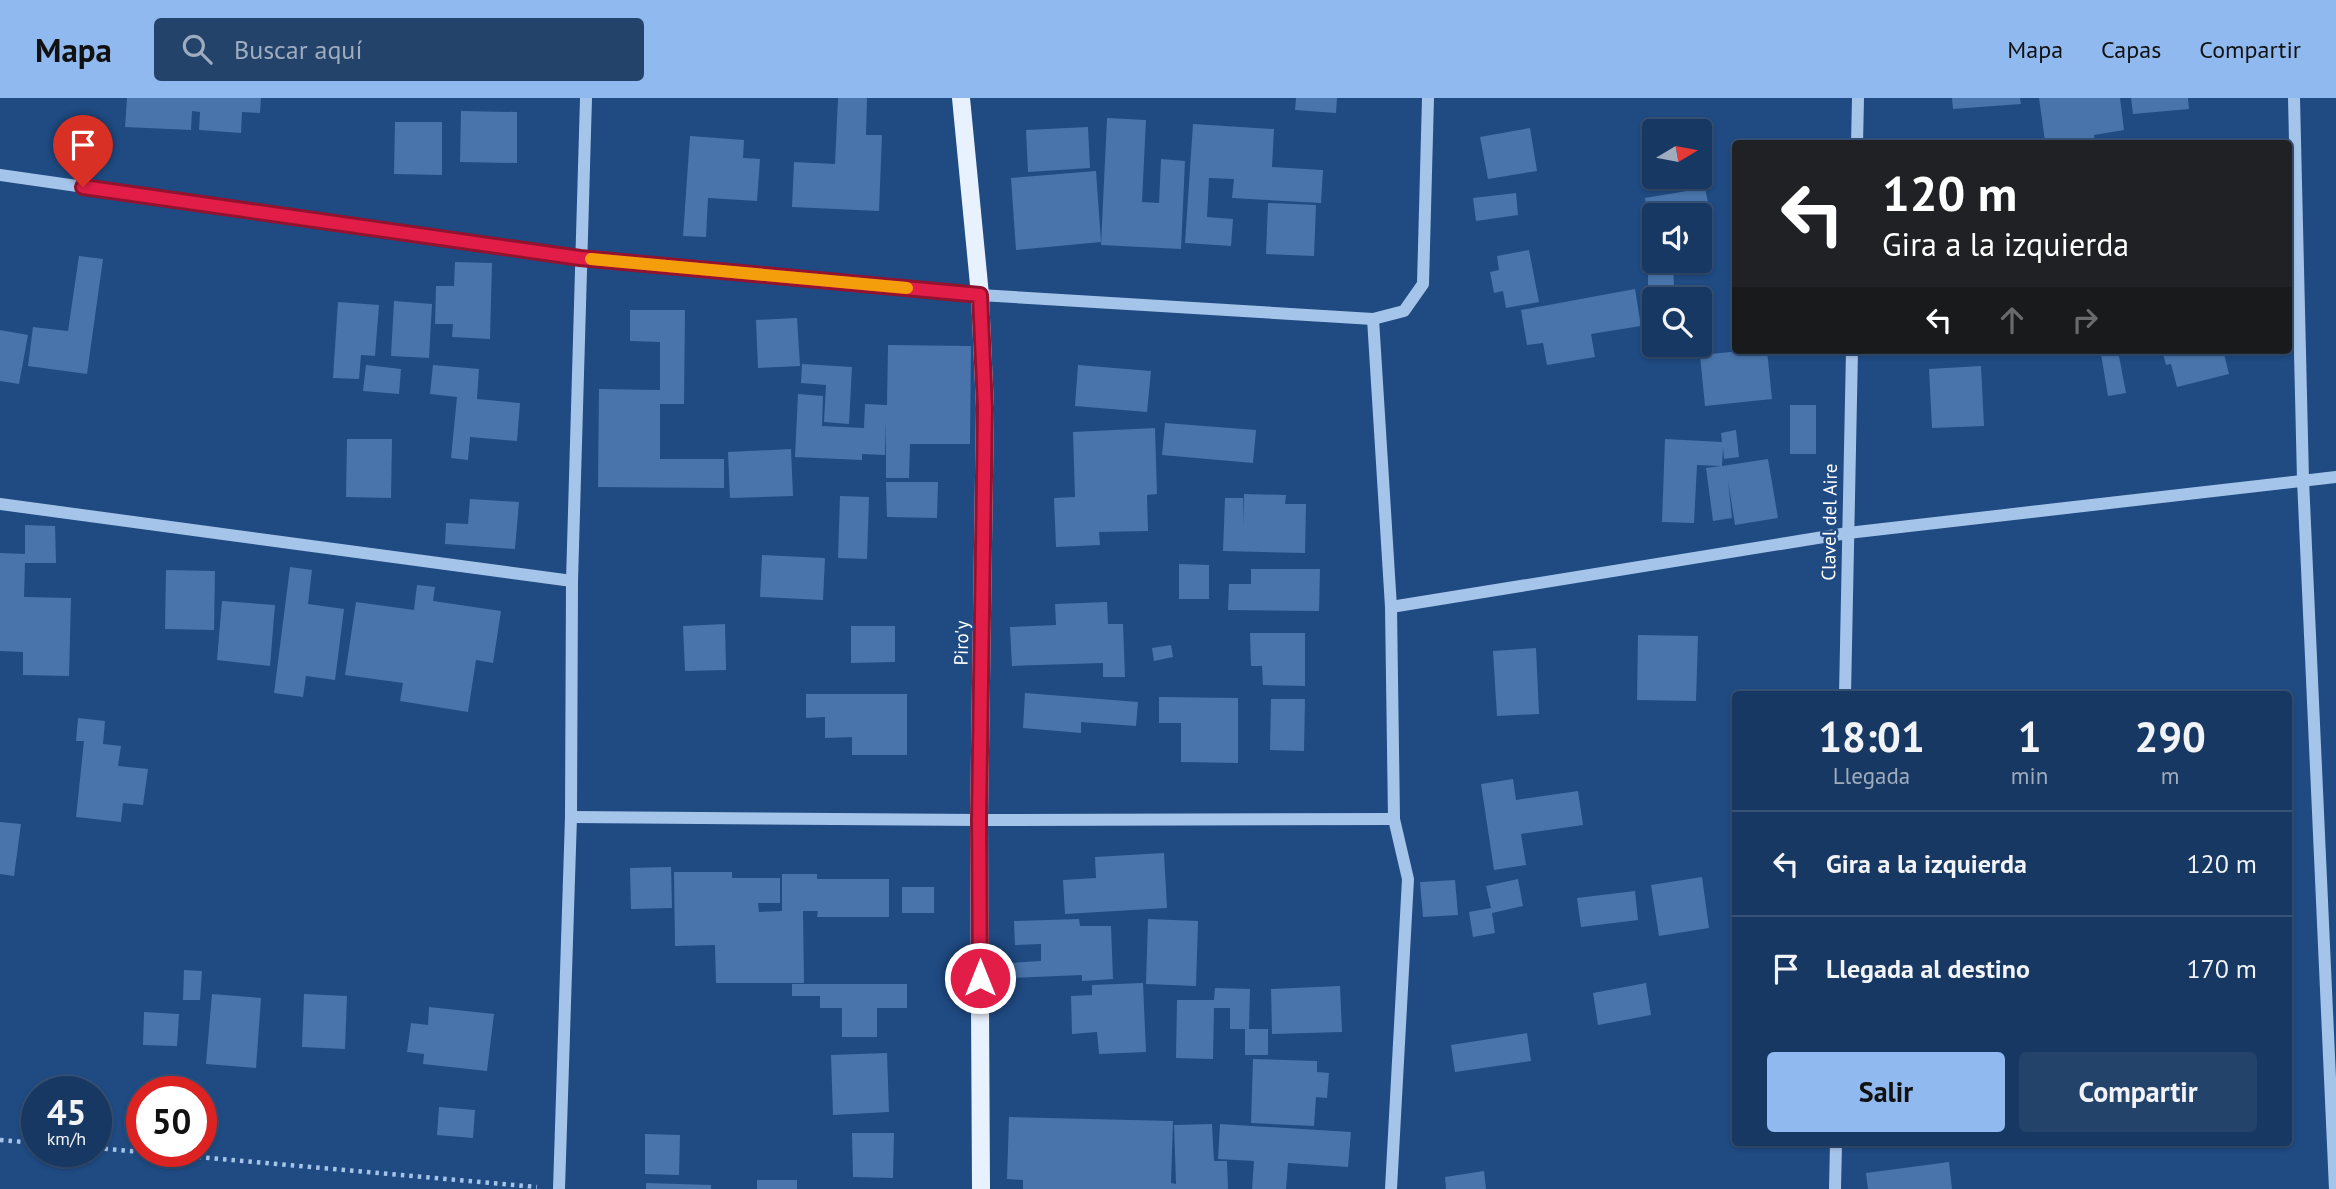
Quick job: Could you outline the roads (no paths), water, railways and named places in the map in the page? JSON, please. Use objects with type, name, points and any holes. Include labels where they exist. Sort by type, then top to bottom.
[{"type":"main road","name":"Piro'y","points":[[961,98],[980,295],[985,408],[979,820],[981,1189]]},
{"type":"street","points":[[559,1189],[571,817],[572,581],[586,98]]},
{"type":"street","points":[[0,175],[580,258],[980,295],[1373,319],[1404,311],[1423,284],[1429,98]]},
{"type":"street","points":[[1857,140],[1858,98]]},
{"type":"street","points":[[2294,98],[2303,480],[2335,1189]]},
{"type":"street","points":[[1373,319],[1391,607],[1394,818],[1408,879],[1391,1189]]},
{"type":"street","name":"Clavel del Aire","points":[[1844,691],[1852,354]]},
{"type":"street","points":[[1391,607],[1848,533],[2336,477]]},
{"type":"street","points":[[0,505],[572,581]]},
{"type":"street","points":[[571,817],[979,820],[1394,818]]},
{"type":"street","points":[[1835,1189],[1836,1146]]}]
